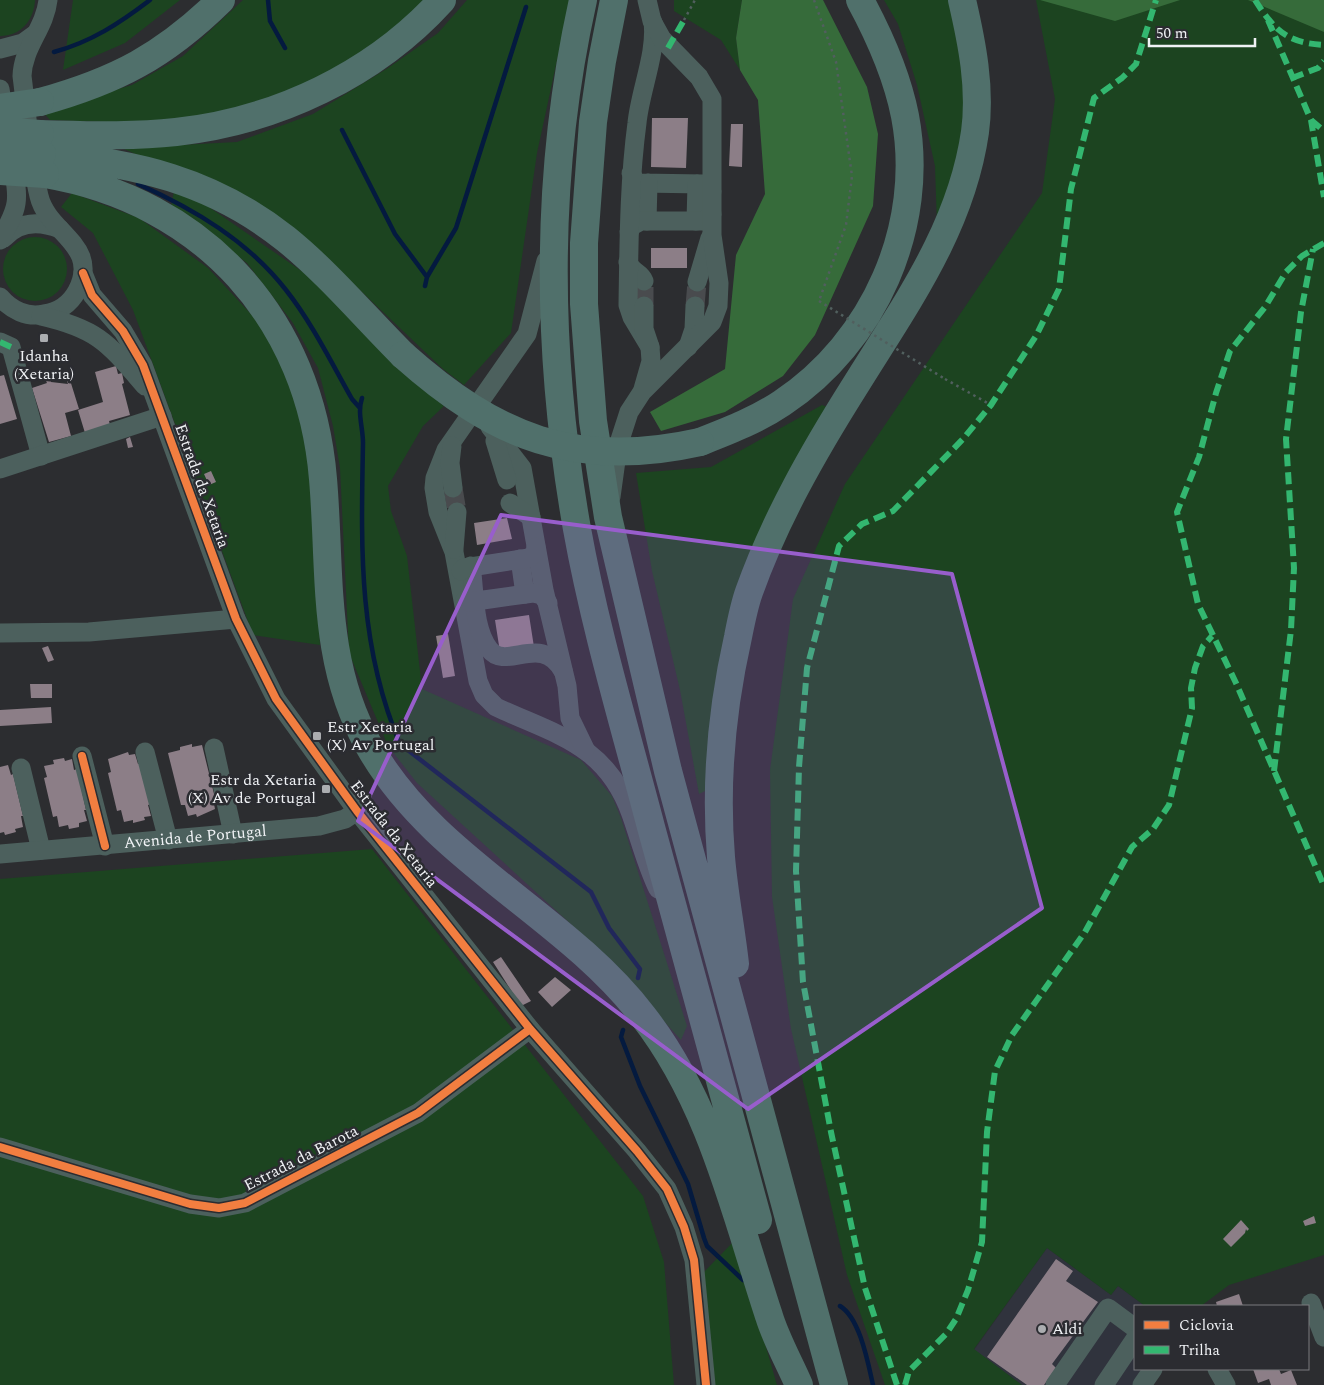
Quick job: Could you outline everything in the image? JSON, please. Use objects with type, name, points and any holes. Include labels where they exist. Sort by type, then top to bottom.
[{"type":"highway","points":[[0,108],[40,102],[92,87],[133,68],[195,25],[220,0]]},
{"type":"highway","points":[[0,171],[42,154],[117,135],[177,132],[265,113],[317,92],[372,60],[407,34],[442,0]]},
{"type":"highway","points":[[583,0],[568,73],[563,112],[553,236],[555,356],[561,424],[577,532],[609,669],[801,1385]]},
{"type":"highway","points":[[614,0],[602,61],[594,122],[584,252],[584,304],[593,421],[608,517],[668,771],[834,1385]]},
{"type":"highway","points":[[0,153],[42,154],[120,164],[157,172],[215,194],[241,208],[272,229],[309,259],[402,354],[444,390],[469,408],[494,422],[551,443],[610,452],[672,448],[700,442],[756,419],[782,403],[811,381],[848,342],[866,317],[892,265],[907,208],[908,149],[905,118],[889,61],[860,0]]},
{"type":"highway","points":[[742,1043],[730,914],[721,856],[722,728],[732,665],[748,594],[783,508],[853,388],[921,282],[946,234],[965,185],[975,130],[977,77],[962,0]]},
{"type":"highway","points":[[0,131],[42,154],[77,180],[134,200],[185,229],[232,269],[270,316],[298,368],[316,425],[324,484],[328,604],[332,633],[344,690],[368,744],[383,769],[420,814],[600,969],[644,1016],[662,1043],[689,1092],[712,1143],[743,1230],[770,1320],[801,1385]]},
{"type":"street","points":[[0,49],[10,48],[23,43],[34,35],[42,25],[48,0]]},
{"type":"street","points":[[647,0],[654,37],[640,97],[632,173],[628,262],[629,311],[650,347]]},
{"type":"street","points":[[608,517],[618,446],[629,412],[642,392],[712,322],[718,306],[719,283],[712,235],[704,218],[712,99],[699,77],[668,48],[652,21]]},
{"type":"street","points":[[34,35],[22,63],[22,76],[39,196],[49,217],[78,248],[82,260],[80,284],[69,302],[50,313],[39,315]]},
{"type":"street","points":[[0,89],[18,196],[14,215],[0,241]]},
{"type":"street","points":[[632,173],[636,182],[705,188]]},
{"type":"street","points":[[647,221],[648,183]]},
{"type":"street","points":[[629,232],[636,223],[704,218]]},
{"type":"street","points":[[0,241],[20,226],[33,223],[47,224],[60,229]]},
{"type":"street","points":[[696,282],[712,235]]},
{"type":"street","points":[[553,236],[527,334],[440,461],[434,488],[441,521],[467,585],[482,635],[493,654],[502,657],[540,652],[556,660],[563,671]]},
{"type":"street","points":[[628,262],[631,268],[642,276],[644,281]]},
{"type":"street","name":"Estrada da Xetaria","points":[[82,273],[87,287],[98,304],[123,331],[143,365],[236,618],[276,699],[358,811],[530,1029],[637,1151],[667,1189],[684,1227],[694,1260],[706,1385]]},
{"type":"street","name":"Estrada da Xetaria","points":[[3,303],[24,314],[39,315],[78,326],[94,333],[125,363],[160,409]]},
{"type":"street","points":[[642,392],[651,361],[650,347],[644,329],[644,306]]},
{"type":"street","points":[[686,350],[694,330],[695,306]]},
{"type":"street","points":[[0,342],[11,347],[41,456]]},
{"type":"street","points":[[499,375],[488,411],[490,427],[507,480]]},
{"type":"street","points":[[0,468],[41,456],[160,409]]},
{"type":"street","points":[[490,427],[522,468],[536,547],[569,694],[570,718],[586,749]]},
{"type":"street","points":[[453,440],[450,463],[453,488]]},
{"type":"street","points":[[510,503],[531,517]]},
{"type":"street","points":[[454,552],[457,512]]},
{"type":"street","points":[[467,585],[520,560],[533,556],[536,547]]},
{"type":"street","points":[[520,560],[525,594]]},
{"type":"street","points":[[467,585],[478,681],[484,696],[496,707],[586,749],[606,768],[620,789],[632,814],[645,862],[682,941]]},
{"type":"street","points":[[467,585],[525,594],[539,593],[548,604]]},
{"type":"street","points":[[0,632],[89,632],[236,618]]},
{"type":"street","points":[[214,748],[233,834]]},
{"type":"street","points":[[145,752],[168,840]]},
{"type":"street","points":[[82,756],[105,846]]},
{"type":"street","points":[[21,768],[40,850]]},
{"type":"street","name":"Avenida de Portugal","points":[[0,854],[320,826],[346,819],[358,811]]},
{"type":"street","name":"Estrada da Barota","points":[[0,1147],[190,1204],[219,1208],[245,1203],[418,1113],[530,1029]]},
{"type":"street","points":[[1311,1303],[1324,1336]]},
{"type":"street","points":[[1054,1385],[1108,1308],[1134,1327]]},
{"type":"street","points":[[1104,1385],[1134,1341]]},
{"type":"street","points":[[1142,1385],[1151,1370]]},
{"type":"street","points":[[1218,1370],[1226,1385]]},
{"type":"path","points":[[684,20],[695,0]]},
{"type":"path","points":[[814,0],[836,62],[852,176],[846,225],[819,301],[945,379],[991,405]]},
{"type":"highlighted area","points":[[501,515],[952,574],[1042,908],[748,1109],[358,821]]},
{"type":"shaded area","points":[[1047,1248],[1111,1295],[1118,1286],[1144,1305],[1134,1305],[1134,1370],[1152,1370],[1142,1385],[1022,1385],[974,1350]]},
{"type":"green space","points":[[0,0],[35,0],[32,14],[25,26],[14,33],[0,36]]},
{"type":"green space","points":[[73,0],[180,0],[125,43],[63,70]]},
{"type":"green space","points":[[243,0],[432,0],[368,49],[297,91],[216,116],[163,124],[50,120],[42,111],[132,85],[183,56]]},
{"type":"green space","points":[[467,0],[570,0],[537,153],[511,333],[464,385],[443,369],[342,273],[281,219],[122,148],[237,142],[313,114],[388,68],[438,33]]},
{"type":"green space","points":[[674,0],[742,0],[736,38],[740,70],[721,40],[674,11]]},
{"type":"green space","points":[[742,0],[823,0],[867,87],[878,134],[873,206],[815,335],[783,376],[725,412],[661,431],[650,412],[725,369],[736,255],[765,194],[758,100],[740,70],[736,38]]},
{"type":"green space","points":[[884,0],[954,0],[968,82],[957,179],[937,225],[935,166],[917,85],[898,24]]},
{"type":"green space","points":[[1036,0],[1324,0],[1324,1255],[1229,1285],[1202,1305],[1144,1305],[1118,1286],[1111,1295],[1047,1248],[974,1349],[1022,1385],[885,1385],[847,1275],[791,1029],[772,897],[770,770],[793,599],[845,484],[1042,193],[1055,99]]},
{"type":"green space","points":[[1040,0],[1180,0],[1115,21]]},
{"type":"green space","points":[[1248,0],[1324,0],[1324,32]]},
{"type":"green space","points":[[174,191],[206,205],[303,272],[350,315],[403,373],[444,406],[423,426],[388,486],[391,511],[407,556],[422,689],[581,760],[612,796],[621,818],[687,1026],[681,1040],[599,950],[417,783],[388,746],[349,653],[340,468],[333,426],[318,368],[293,323],[247,263],[171,207]]},
{"type":"green space","points":[[72,193],[139,218],[208,268],[263,327],[294,388],[310,456],[320,645],[253,635],[133,310],[93,233],[61,207]]},
{"type":"green space","points":[[29,237],[41,237],[58,246],[65,257],[67,269],[65,281],[58,292],[41,301],[29,301],[17,296],[8,287],[3,275],[3,263],[8,251],[17,242]]},
{"type":"green space","points":[[822,405],[830,408],[718,673],[705,791],[699,794],[680,690],[652,571],[636,473],[711,467]]},
{"type":"green space","points":[[372,849],[643,1196],[664,1262],[674,1385],[0,1385],[0,879]]},
{"type":"green space","points":[[735,1240],[777,1385],[715,1385],[704,1272]]},
{"type":"building","points":[[652,118],[688,118],[686,168],[651,167]]},
{"type":"building","points":[[731,124],[743,124],[742,167],[729,166]]},
{"type":"building","points":[[651,248],[687,248],[687,268],[651,268]]},
{"type":"building","points":[[116,366],[118,374],[122,373],[124,383],[122,384],[130,415],[109,421],[110,425],[85,433],[78,410],[103,402],[95,372]]},
{"type":"building","points":[[4,375],[17,419],[0,424],[0,376]]},
{"type":"building","points":[[50,380],[51,382],[68,384],[67,381],[70,380],[79,409],[65,413],[71,436],[49,442],[32,388],[47,383],[46,381]]},
{"type":"building","points":[[130,437],[133,447],[128,448],[126,439]]},
{"type":"building","points":[[211,471],[216,482],[209,485],[204,474]]},
{"type":"building","points":[[507,518],[512,539],[477,545],[474,523]]},
{"type":"building","points":[[529,615],[534,647],[500,652],[495,620]]},
{"type":"building","points":[[448,634],[455,676],[443,678],[436,636]]},
{"type":"building","points":[[48,646],[54,660],[48,662],[42,648]]},
{"type":"building","points":[[30,684],[52,684],[52,698],[31,698]]},
{"type":"building","points":[[51,707],[52,723],[0,726],[0,710]]},
{"type":"building","points":[[192,744],[192,747],[202,745],[215,798],[213,799],[215,809],[197,817],[196,814],[188,816],[185,805],[181,805],[168,753]]},
{"type":"building","points":[[128,752],[129,755],[135,754],[138,764],[141,763],[151,804],[148,805],[151,816],[144,817],[145,820],[133,823],[133,820],[124,822],[121,810],[117,811],[108,773],[111,772],[108,759]]},
{"type":"building","points":[[64,758],[65,761],[72,759],[74,770],[77,769],[87,821],[79,823],[79,827],[69,829],[68,825],[59,827],[57,816],[53,817],[44,778],[47,777],[44,766],[54,764],[53,760]]},
{"type":"building","points":[[8,765],[11,775],[13,774],[23,816],[21,816],[23,827],[15,829],[16,832],[5,835],[4,832],[0,833],[0,767]]},
{"type":"building","points":[[501,957],[531,1001],[521,1006],[493,962]]},
{"type":"building","points":[[555,977],[571,990],[552,1007],[538,992]]},
{"type":"building","points":[[1314,1216],[1316,1223],[1305,1226],[1303,1221]]},
{"type":"building","points":[[1241,1220],[1249,1229],[1247,1231],[1246,1229],[1245,1233],[1231,1247],[1223,1239]]},
{"type":"building","name":"Aldi","points":[[1056,1259],[1073,1271],[1066,1281],[1098,1302],[1052,1364],[1056,1368],[1044,1385],[1027,1385],[987,1357]]},
{"type":"building","points":[[1239,1294],[1243,1305],[1217,1305],[1216,1302]]},
{"type":"building","points":[[1253,1370],[1279,1370],[1281,1374],[1291,1370],[1297,1385],[1271,1385],[1269,1379],[1258,1383]]},
{"type":"waterway","points":[[54,52],[68,48],[105,31],[150,0]]},
{"type":"waterway","points":[[268,0],[270,21],[285,48]]},
{"type":"waterway","points":[[427,277],[456,228],[526,7]]},
{"type":"waterway","points":[[342,130],[395,234],[427,277],[425,286]]},
{"type":"waterway","points":[[138,184],[179,204],[219,228],[255,256],[271,272],[304,316],[352,399],[359,407]]},
{"type":"waterway","points":[[362,398],[360,415],[363,443],[363,558],[369,633],[386,707],[400,744],[591,892],[609,928],[640,969],[638,978]]},
{"type":"waterway","points":[[623,1030],[621,1037],[640,1086],[688,1184],[707,1246],[743,1280]]},
{"type":"waterway","points":[[840,1306],[847,1312],[858,1330],[873,1385]]},
{"type":"tunnel","points":[[644,281],[644,306]]},
{"type":"tunnel","points":[[695,306],[697,282]]},
{"type":"tunnel","points":[[453,488],[457,512]]},
{"type":"marked path","points":[[897,1385],[865,1288],[831,1132],[803,982],[796,871],[799,767],[807,668],[839,546],[862,524],[893,511],[963,439],[991,405],[1036,336],[1059,289],[1071,189],[1094,98],[1122,78],[1136,64],[1156,0]]},
{"type":"marked path","points":[[1255,0],[1275,27],[1283,33],[1300,41],[1324,45]]},
{"type":"marked path","points":[[668,48],[684,20]]},
{"type":"marked path","points":[[1268,20],[1311,120],[1324,197]]},
{"type":"marked path","points":[[1292,78],[1318,68],[1324,61]]},
{"type":"marked path","points":[[1311,120],[1324,131]]},
{"type":"marked path","points":[[1324,243],[1302,256],[1286,272],[1265,307],[1230,351],[1216,393],[1199,457],[1177,512],[1198,604],[1236,683],[1324,886]]},
{"type":"marked path","points":[[1274,771],[1291,630],[1294,568],[1286,439],[1301,312],[1313,249]]},
{"type":"marked path","points":[[0,342],[11,347]]},
{"type":"marked path","points":[[905,1385],[909,1371],[946,1334],[956,1319],[968,1290],[982,1242],[987,1132],[995,1071],[1012,1035],[1085,932],[1132,847],[1153,829],[1169,805],[1192,708],[1191,688],[1195,668],[1203,646],[1212,636]]},
{"type":"cycle path","points":[[83,273],[92,295],[123,331],[143,365],[236,619],[276,699],[357,811],[530,1029],[637,1151],[667,1189],[684,1227],[694,1260],[706,1385]]},
{"type":"cycle path","points":[[82,756],[105,846]]},
{"type":"cycle path","points":[[0,1147],[190,1204],[219,1208],[245,1203],[418,1113],[530,1029]]},
{"type":"place","name":"Idanha (Xetaria)","points":[[44,338]]},
{"type":"place","name":"Estr Xetaria (X) Av Portugal","points":[[317,736]]},
{"type":"place","name":"Estr da Xetaria (X) Av de Portugal","points":[[326,789]]},
{"type":"place","name":"Aldi","points":[[1042,1329]]}]
